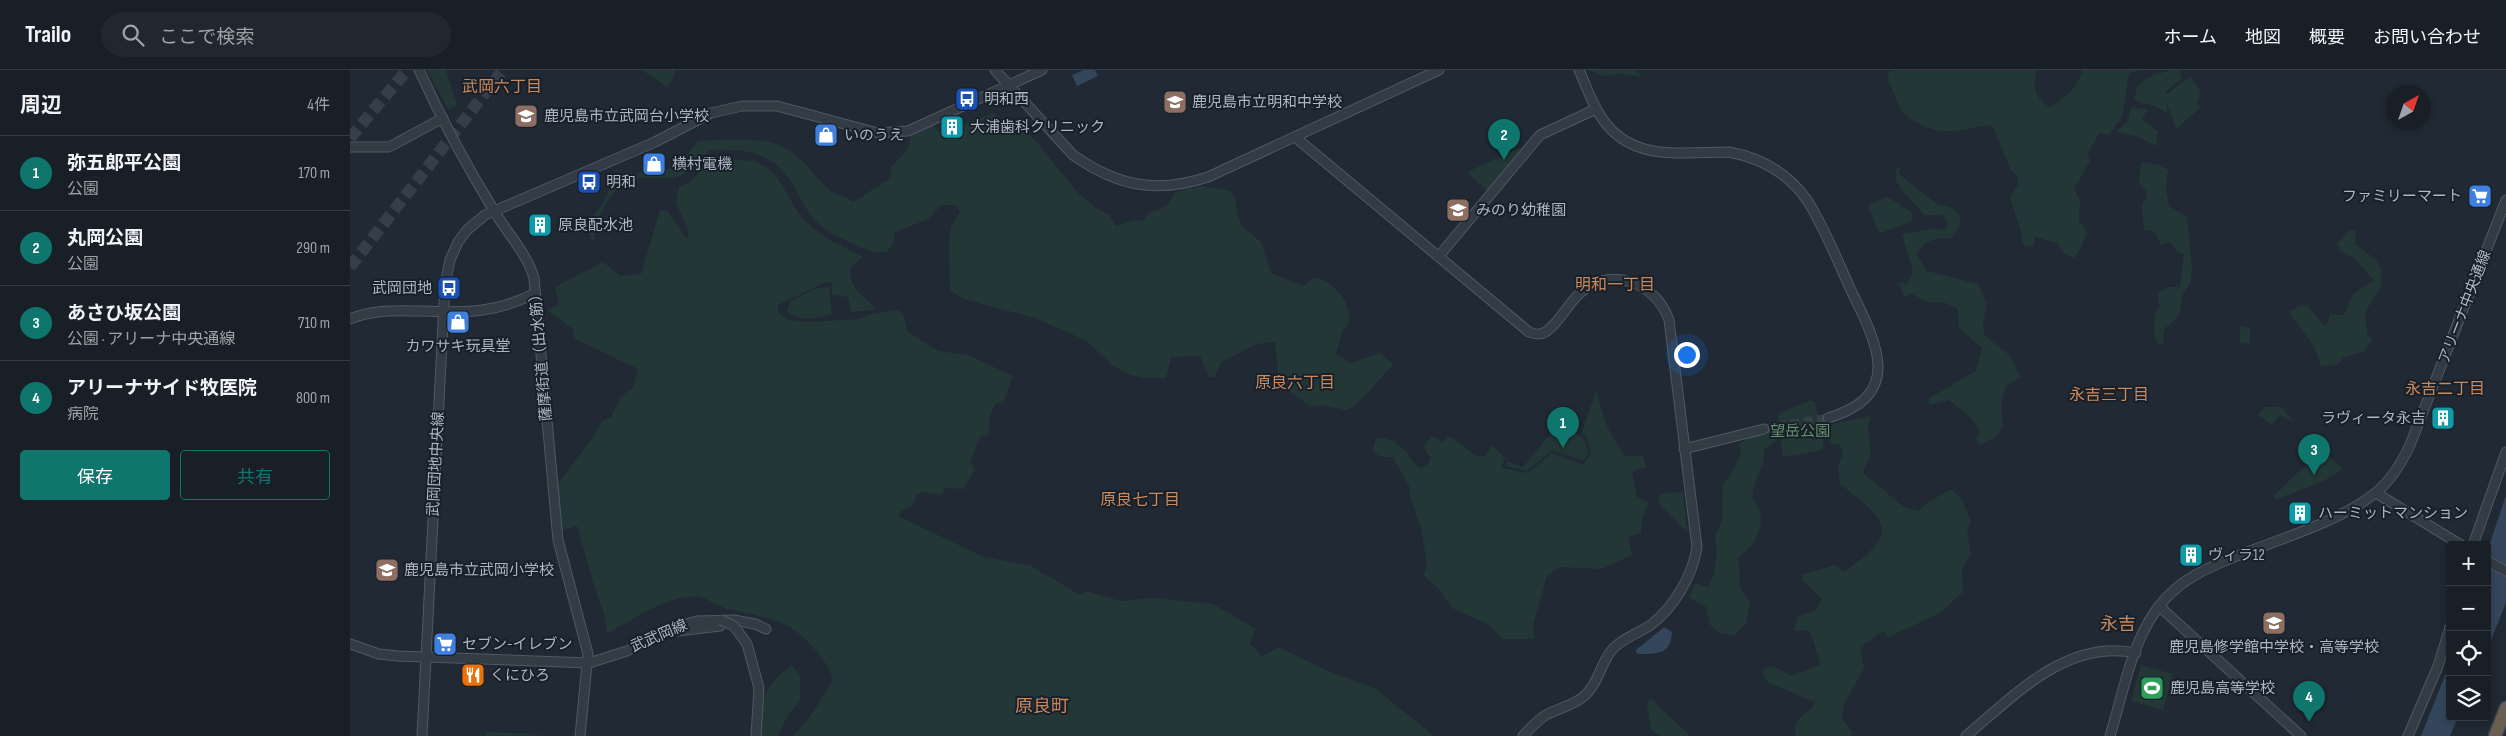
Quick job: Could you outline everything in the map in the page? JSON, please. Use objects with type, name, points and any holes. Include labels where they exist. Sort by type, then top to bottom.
[{"type":"highway","points":[[2495,736],[2506,708]]},
{"type":"highway","points":[[2504,736],[2506,730]]},
{"type":"street","name":"薩摩街道（出水筋）","points":[[419,70],[493,210],[528,263],[534,278],[558,540],[583,631],[589,663],[580,736]]},
{"type":"street","points":[[995,70],[1073,155],[1105,174],[1138,185],[1175,186],[1208,177],[1439,70]]},
{"type":"street","name":"武岡団地中央線","points":[[422,736],[446,276],[455,249],[473,224],[493,210],[655,142],[696,119],[726,108],[777,106],[878,133],[908,131],[1042,70]]},
{"type":"street","points":[[1414,70],[1419,80]]},
{"type":"street","points":[[1578,70],[1596,109],[1615,133],[1636,147],[1651,152],[1729,152],[1742,155],[1773,167],[1802,192],[1823,229],[1873,336],[1878,354],[1877,377],[1867,396],[1849,410],[1828,418]]},
{"type":"street","points":[[1439,256],[1540,135],[1596,109]]},
{"type":"street","points":[[350,147],[389,147],[443,118]]},
{"type":"street","points":[[1295,137],[1534,334],[1546,332],[1575,298],[1597,283],[1625,280],[1648,290],[1661,302],[1669,320],[1697,547],[1693,568],[1687,582],[1652,625],[1611,651],[1595,683],[1583,697],[1545,716],[1524,736]]},
{"type":"street","name":"アリーナ中央通線","points":[[2110,736],[2145,628],[2159,606],[2177,587],[2206,568],[2340,514],[2376,493],[2398,468],[2410,445],[2506,200]]},
{"type":"street","points":[[350,319],[371,312],[388,310],[483,311],[503,307],[535,293]]},
{"type":"street","points":[[1684,449],[1764,429]]},
{"type":"street","points":[[2474,541],[2506,452]]},
{"type":"street","points":[[2376,493],[2454,541]]},
{"type":"street","points":[[2491,563],[2506,571]]},
{"type":"street","points":[[2159,606],[2301,736]]},
{"type":"street","name":"武武岡線","points":[[589,663],[626,651],[661,635],[671,628],[697,621],[755,624],[766,629],[745,627]]},
{"type":"street","points":[[721,623],[734,626],[747,644],[758,681],[759,700],[756,736]]},
{"type":"street","points":[[2408,736],[2438,666],[2448,631]]},
{"type":"street","points":[[350,644],[379,654],[589,663]]},
{"type":"street","points":[[1966,736],[2040,676],[2062,663],[2087,653],[2104,651],[2136,653]]},
{"type":"green space","points":[[427,70],[446,70],[457,106],[448,109]]},
{"type":"green space","points":[[642,70],[674,70],[675,76],[667,87]]},
{"type":"green space","points":[[1591,70],[1636,70],[1642,77],[1625,74],[1599,75]]},
{"type":"green space","points":[[1899,70],[2036,70],[2036,92],[2040,99],[2050,108],[2074,87],[2082,70],[2139,70],[2129,73],[2122,118],[2108,135],[2099,133],[2088,153],[2090,161],[2074,189],[2080,201],[2079,221],[2087,232],[2080,250],[2074,258],[2065,254],[2056,243],[2035,237],[2034,247],[2023,245],[2010,197],[2018,184],[2018,177],[2011,170],[1992,125],[1945,131],[1936,130],[1913,121],[1902,111],[1887,81],[1889,72]]},
{"type":"green space","points":[[2178,70],[2183,78],[2166,91],[2166,95],[2190,77],[2201,92],[2197,102],[2200,108],[2176,129],[2167,102],[2167,113],[2154,106],[2134,100],[2137,86],[2153,75]]},
{"type":"green space","points":[[2131,107],[2148,110],[2141,119],[2158,131],[2156,146],[2139,137],[2116,132],[2128,121]]},
{"type":"green space","points":[[994,113],[1007,126],[1022,128],[1034,139],[1079,194],[1100,211],[1108,214],[1116,226],[1133,220],[1144,221],[1149,212],[1159,210],[1165,206],[1175,192],[1201,186],[1230,191],[1235,197],[1237,214],[1242,226],[1261,242],[1271,273],[1304,286],[1312,279],[1319,278],[1332,286],[1342,296],[1348,309],[1349,324],[1343,329],[1336,354],[1351,363],[1380,353],[1394,365],[1360,401],[1347,410],[1321,405],[1310,407],[1285,387],[1278,375],[1275,342],[1257,344],[1222,362],[1214,377],[1209,377],[1200,356],[1171,357],[1166,378],[1144,378],[1128,374],[1112,365],[1087,341],[1035,318],[963,299],[950,290],[949,241],[951,226],[960,212],[956,205],[941,205],[929,219],[895,232],[894,241],[888,251],[879,252],[864,249],[818,224],[781,169],[760,155],[744,151],[711,150],[682,175],[643,178],[632,180],[622,185],[608,201],[598,221],[593,243],[587,230],[615,182],[622,177],[637,173],[677,168],[698,141],[753,140],[782,146],[801,159],[830,190],[853,202],[891,178],[891,167],[908,149],[911,134],[932,124],[940,134],[947,138],[954,135],[968,122]]},
{"type":"green space","points":[[1522,147],[1524,149],[1490,189],[1487,190],[1468,174],[1469,171]]},
{"type":"green space","points":[[721,158],[746,160],[759,163],[767,168],[780,181],[804,220],[825,236],[863,257],[850,267],[850,274],[857,290],[875,307],[872,310],[851,312],[848,297],[832,295],[832,282],[826,282],[778,305],[778,313],[789,320],[808,322],[860,319],[870,314],[898,310],[903,314],[907,331],[938,351],[968,355],[1013,376],[1003,403],[996,403],[989,418],[989,435],[980,437],[970,462],[975,469],[964,489],[946,488],[941,495],[924,492],[917,495],[912,505],[899,513],[900,517],[984,557],[1031,566],[1080,595],[1086,591],[1121,601],[1155,598],[1213,604],[1256,629],[1250,644],[1262,656],[1279,647],[1326,670],[1376,689],[1434,736],[793,736],[810,717],[833,680],[824,661],[796,631],[775,620],[725,608],[704,598],[693,596],[675,599],[655,607],[607,634],[604,613],[594,586],[577,526],[560,531],[555,487],[594,436],[602,421],[611,417],[621,396],[633,388],[638,369],[573,338],[574,330],[547,310],[559,305],[555,287],[603,262],[621,276],[641,274],[660,210],[667,210],[687,239],[689,232],[676,203],[679,186],[686,184],[695,177],[707,164]]},
{"type":"green space","points":[[2141,162],[2159,165],[2168,170],[2166,190],[2169,206],[2187,217],[2192,269],[2191,282],[2183,294],[2179,316],[2166,327],[2163,337],[2164,344],[2158,345],[2154,334],[2155,314],[2159,306],[2158,292],[2170,287],[2180,287],[2184,254],[2178,253],[2170,242],[2161,245],[2154,231],[2144,230],[2142,204],[2147,197],[2147,191],[2139,184]]},
{"type":"green space","points":[[1901,166],[1899,174],[1938,205],[1950,207],[1959,213],[1960,217],[1959,227],[1951,238],[1926,243],[1917,255],[1927,271],[1978,284],[1987,304],[1983,322],[1984,335],[2009,355],[2021,377],[2006,386],[2001,401],[2003,427],[1995,438],[1980,445],[1977,442],[1977,437],[1980,432],[1971,418],[1958,407],[1949,400],[1929,405],[1929,398],[1976,371],[1982,348],[1959,328],[1958,309],[1946,303],[1926,302],[1912,294],[1904,297],[1899,282],[1907,284],[1913,272],[1902,234],[1933,229],[1946,230],[1948,221],[1941,215],[1924,215],[1905,194],[1897,183],[1896,176],[1896,170]]},
{"type":"green space","points":[[1888,197],[1911,212],[1913,221],[1881,233],[1878,231],[1868,205]]},
{"type":"green space","points":[[2356,230],[2355,244],[2376,260],[2381,269],[2381,286],[2365,312],[2367,334],[2372,340],[2364,352],[2344,357],[2337,365],[2321,366],[2315,348],[2289,312],[2299,306],[2307,305],[2324,325],[2328,323],[2330,314],[2344,315],[2353,294],[2374,280],[2353,257],[2341,252],[2337,244],[2348,231]]},
{"type":"green space","points":[[829,287],[832,314],[815,318],[803,318],[787,312],[790,302],[816,288]]},
{"type":"green space","points":[[2240,326],[2250,328],[2250,342],[2248,344],[2240,343]]},
{"type":"green space","points":[[1596,390],[1601,409],[1614,440],[1626,456],[1643,456],[1646,467],[1632,471],[1637,498],[1649,502],[1642,519],[1641,533],[1628,537],[1632,555],[1602,569],[1559,567],[1547,576],[1533,626],[1534,639],[1502,639],[1489,625],[1452,608],[1437,587],[1424,576],[1427,564],[1421,528],[1410,497],[1409,486],[1393,457],[1380,456],[1372,451],[1376,438],[1393,441],[1399,445],[1421,468],[1428,464],[1431,458],[1423,447],[1432,436],[1443,442],[1449,436],[1478,457],[1485,456],[1492,445],[1505,458],[1501,468],[1528,473],[1552,453],[1583,465],[1591,453],[1587,438],[1582,432]]},
{"type":"green space","name":"望岳公園","points":[[1811,400],[1815,402],[1824,447],[1822,450],[1785,457],[1783,455],[1778,417],[1781,413]]},
{"type":"green space","points":[[2265,407],[2282,407],[2294,423],[2280,415],[2272,425],[2258,415]]},
{"type":"green space","points":[[1871,416],[1868,428],[1871,452],[1863,473],[1904,507],[1919,511],[1929,502],[1950,489],[1961,497],[1971,522],[1967,531],[1971,553],[1962,570],[1963,592],[1940,613],[1889,637],[1883,631],[1860,647],[1864,668],[1844,704],[1842,719],[1853,733],[1850,736],[1796,736],[1795,729],[1798,720],[1813,707],[1815,702],[1769,683],[1763,674],[1764,669],[1774,666],[1791,676],[1820,665],[1809,631],[1794,630],[1798,616],[1814,611],[1822,599],[1802,580],[1803,574],[1835,565],[1844,572],[1874,547],[1881,537],[1882,527],[1878,518],[1857,497],[1840,484],[1838,468],[1843,452],[1838,444],[1831,444],[1829,428],[1833,424]]},
{"type":"green space","points":[[1558,425],[1575,432],[1583,439],[1586,443],[1588,455],[1582,460],[1552,450],[1527,471],[1506,466],[1507,461],[1523,467]]},
{"type":"green space","points":[[1766,432],[1774,432],[1777,440],[1764,449],[1763,462],[1754,487],[1753,501],[1761,515],[1761,524],[1750,548],[1737,558],[1741,589],[1750,602],[1746,623],[1734,636],[1719,633],[1710,625],[1706,607],[1689,598],[1695,583],[1708,587],[1714,573],[1717,551],[1715,536],[1722,522],[1723,484],[1733,471],[1741,453],[1739,444],[1748,438]]},
{"type":"green space","points":[[2322,450],[2342,470],[2323,481],[2276,500],[2273,496]]},
{"type":"green space","points":[[1683,492],[1687,532],[1659,504],[1659,494]]},
{"type":"green space","points":[[792,665],[800,675],[800,701],[788,715],[778,736],[760,736],[763,703],[768,688]]},
{"type":"green space","name":"鹿児島高等学校","points":[[2141,665],[2173,674],[2163,710],[2131,701]]},
{"type":"green space","points":[[1650,698],[1690,736],[1661,736],[1651,730],[1647,705]]},
{"type":"green space","points":[[486,732],[556,735],[485,736]]},
{"type":"water","points":[[1084,70],[1095,70],[1098,76],[1077,86],[1072,75]]},
{"type":"water","points":[[2506,495],[2506,603],[2491,640],[2491,541]]},
{"type":"water","points":[[1664,627],[1672,632],[1671,640],[1666,649],[1657,653],[1637,654],[1636,650]]},
{"type":"water","points":[[2446,673],[2446,721],[2456,721],[2450,736],[2421,736]]},
{"type":"tunnel","points":[[350,138],[407,70]]},
{"type":"tunnel","points":[[350,267],[503,70]]},
{"type":"tunnel","points":[[1764,429],[1828,418]]},
{"type":"place","name":"明和西","points":[[967,99]]},
{"type":"place","name":"鹿児島市立明和中学校","points":[[1175,102]]},
{"type":"place","name":"鹿児島市立武岡台小学校","points":[[526,116]]},
{"type":"place","name":"大浦歯科クリニック","points":[[952,127]]},
{"type":"place","name":"いのうえ","points":[[826,135]]},
{"type":"place","name":"丸岡公園","points":[[1504,160]]},
{"type":"place","name":"横村電機","points":[[654,164]]},
{"type":"place","name":"明和","points":[[589,182]]},
{"type":"place","name":"ファミリーマート","points":[[2480,196]]},
{"type":"place","name":"みのり幼稚園","points":[[1458,210]]},
{"type":"place","name":"原良配水池","points":[[540,225]]},
{"type":"place","name":"武岡団地","points":[[449,288]]},
{"type":"place","name":"カワサキ玩具堂","points":[[458,322]]},
{"type":"place","name":"ラヴィータ永吉","points":[[2443,418]]},
{"type":"place","name":"弥五郎平公園","points":[[1563,448]]},
{"type":"place","name":"あさひ坂公園","points":[[2314,475]]},
{"type":"place","name":"ハーミットマンション","points":[[2300,513]]},
{"type":"place","name":"ヴィラ12","points":[[2191,555]]},
{"type":"place","name":"鹿児島市立武岡小学校","points":[[387,570]]},
{"type":"place","name":"鹿児島修学館中学校・高等学校","points":[[2274,623]]},
{"type":"place","name":"セブン-イレブン","points":[[445,644]]},
{"type":"place","name":"くにひろ","points":[[473,675]]},
{"type":"place","name":"鹿児島高等学校","points":[[2152,688]]},
{"type":"place","name":"アリーナサイド牧医院","points":[[2309,722]]},
{"type":"district","name":"武岡六丁目","points":[[502,87]]},
{"type":"district","name":"明和一丁目","points":[[1615,285]]},
{"type":"district","name":"原良六丁目","points":[[1295,383]]},
{"type":"district","name":"永吉二丁目","points":[[2445,389]]},
{"type":"district","name":"永吉三丁目","points":[[2109,395]]},
{"type":"district","name":"原良七丁目","points":[[1140,500]]},
{"type":"district","name":"永吉","points":[[2118,624]]},
{"type":"district","name":"原良町","points":[[1042,706]]}]
